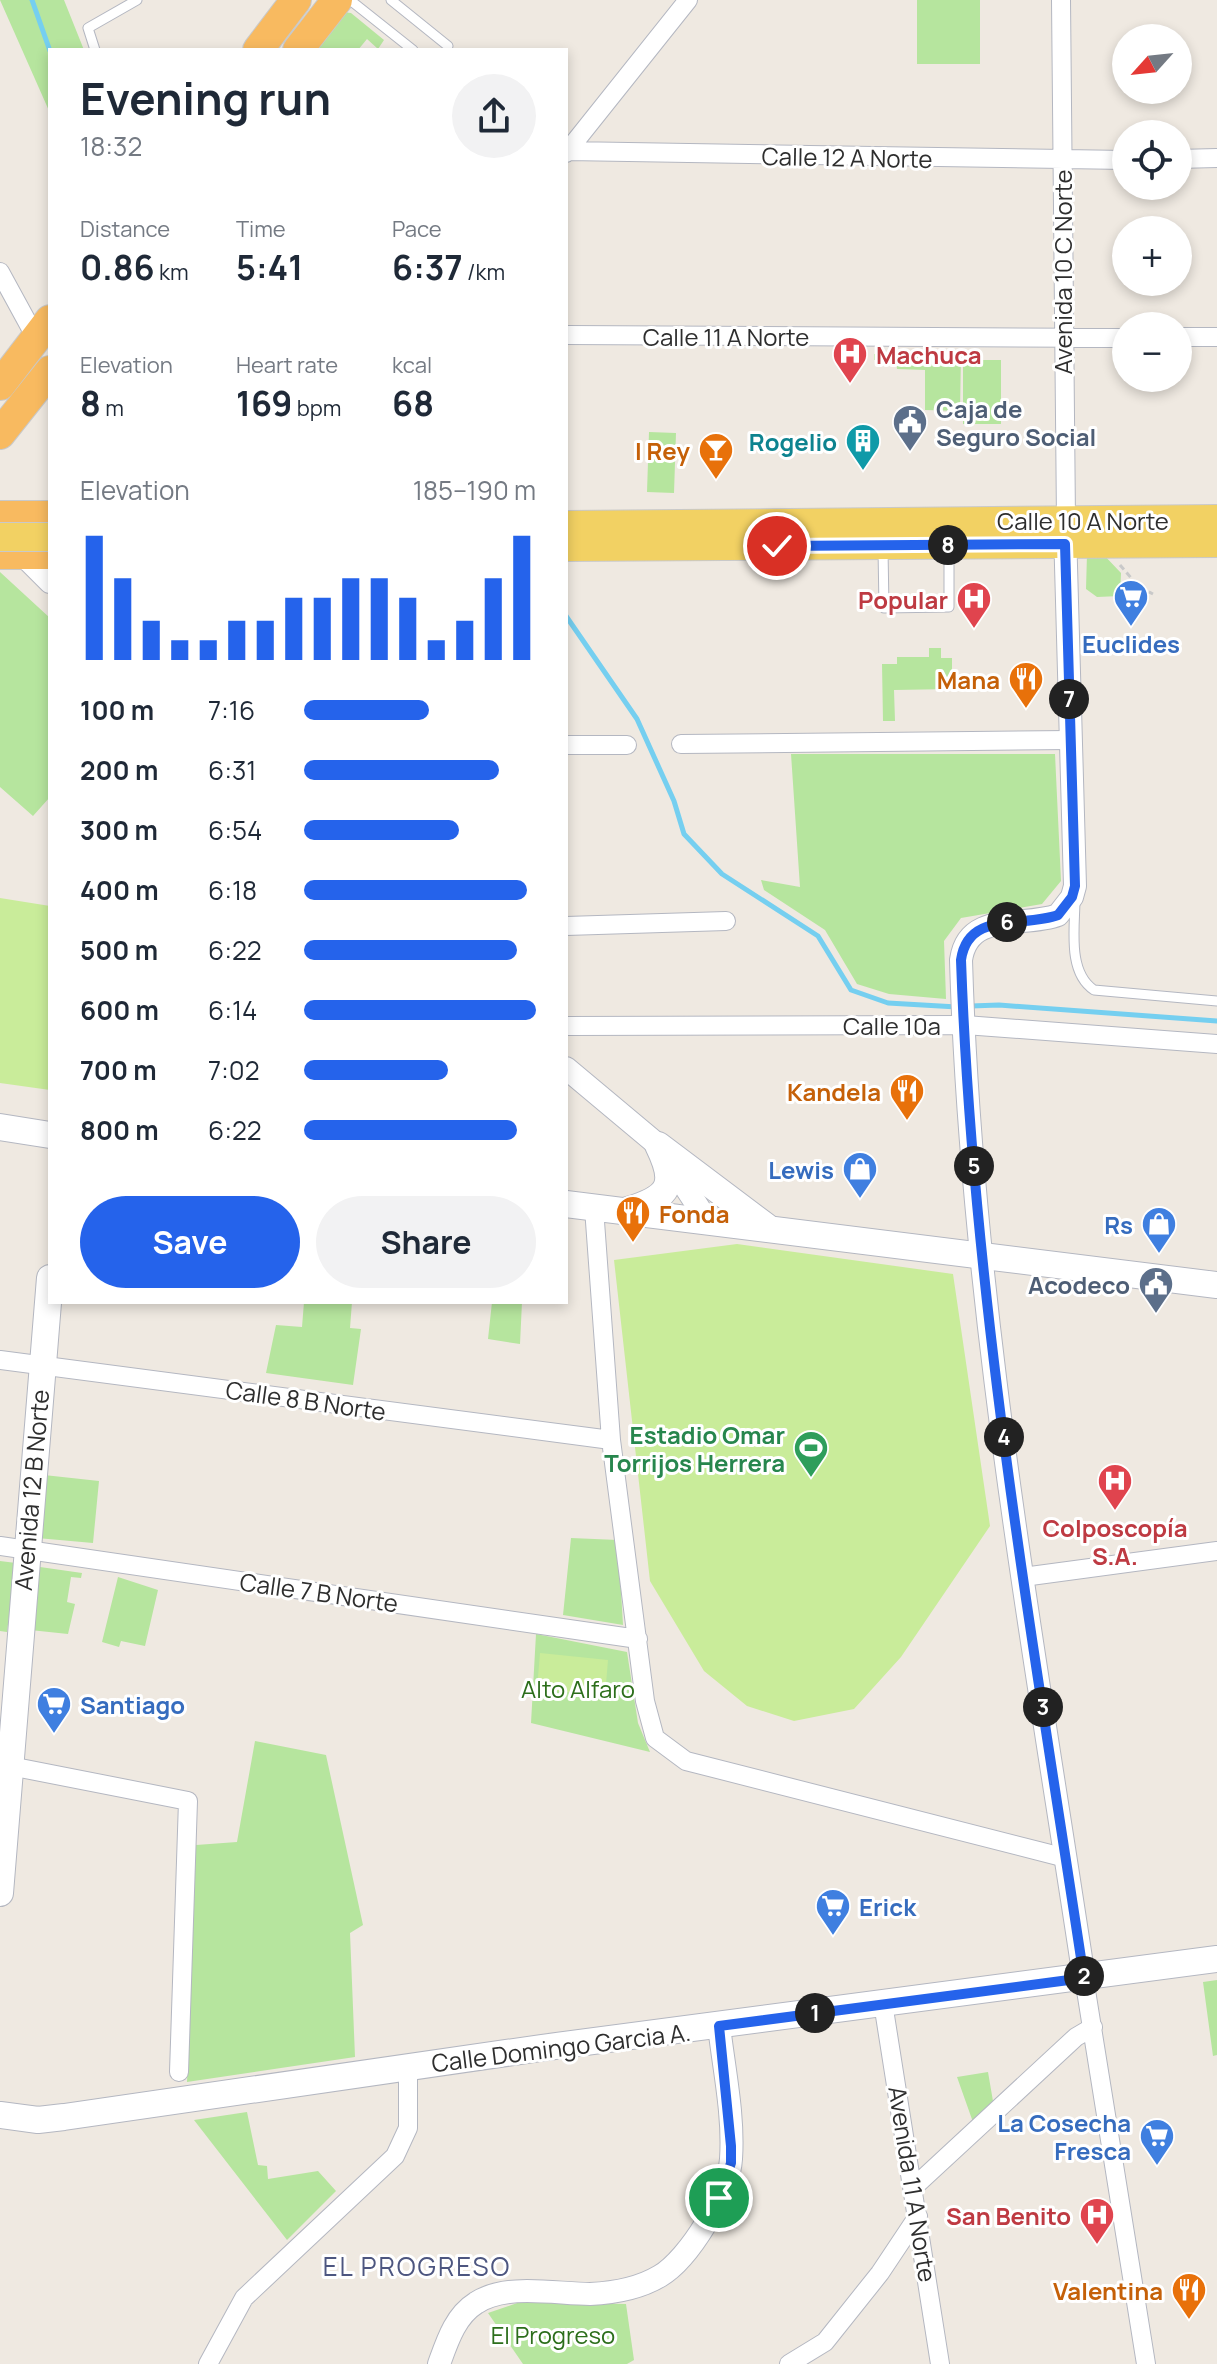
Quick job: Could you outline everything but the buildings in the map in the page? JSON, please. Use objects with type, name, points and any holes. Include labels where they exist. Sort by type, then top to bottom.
[{"type":"highway","points":[[260,48],[296,0]]},
{"type":"highway","points":[[279,48],[316,0]]},
{"type":"highway","points":[[300,48],[337,0]]},
{"type":"highway","points":[[1,387],[43,329]]},
{"type":"highway","points":[[0,434],[48,374]]},
{"type":"highway","points":[[18,550],[10,533],[24,516]]},
{"type":"main road","name":"Calle 10 A Norte","points":[[568,547],[949,545],[1217,519]]},
{"type":"main road","name":"Calle 10 A Norte","points":[[568,525],[1065,532],[1217,543]]},
{"type":"main road","points":[[18,550],[48,538]]},
{"type":"main road","points":[[0,1127],[48,1135]]},
{"type":"main road","points":[[658,1145],[770,1229]]},
{"type":"main road","points":[[623,1212],[654,1200],[668,1184],[671,1173],[658,1145]]},
{"type":"main road","points":[[568,1204],[1217,1285]]},
{"type":"main road","name":"Avenida 12 B Norte","points":[[0,1893],[5,1765],[48,1300]]},
{"type":"main road","name":"Calle Domingo Garcia A.","points":[[0,2115],[38,2120],[64,2117],[408,2067],[1217,1959]]},
{"type":"street","points":[[568,151],[688,0]]},
{"type":"street","name":"Avenida 10 C Norte","points":[[1061,0],[1065,532]]},
{"type":"street","name":"Calle 12 A Norte","points":[[568,152],[1112,160]]},
{"type":"street","points":[[1192,159],[1217,158]]},
{"type":"street","points":[[0,272],[43,329]]},
{"type":"street","name":"Calle 11 A Norte","points":[[568,335],[1112,338]]},
{"type":"street","points":[[1192,337],[1217,337]]},
{"type":"street","points":[[1065,532],[1075,886],[1072,897],[1058,915],[1001,923],[975,932],[963,949],[962,984],[981,1257],[1023,1577],[1146,2364]]},
{"type":"street","points":[[18,550],[48,580]]},
{"type":"street","points":[[681,744],[1070,740]]},
{"type":"street","points":[[568,745],[627,745]]},
{"type":"street","points":[[568,926],[726,921]]},
{"type":"street","name":"Calle 10a","points":[[568,1026],[964,1020],[1217,1044]]},
{"type":"street","points":[[568,1070],[658,1145],[708,1222]]},
{"type":"street","points":[[594,1208],[611,1440],[645,1701],[655,1738],[686,1761],[1066,1858]]},
{"type":"street","name":"Calle 8 B Norte","points":[[0,1360],[611,1440]]},
{"type":"street","name":"Calle 7 B Norte","points":[[0,1546],[638,1639]]},
{"type":"street","points":[[1023,1577],[1217,1551]]},
{"type":"street","points":[[5,1765],[188,1801],[179,2072]]},
{"type":"street","name":"Avenida 11 A Norte","points":[[883,2003],[915,2186],[940,2364]]},
{"type":"street","points":[[439,2364],[460,2317],[484,2298],[522,2292],[593,2294],[632,2288],[661,2276],[682,2257],[719,2198],[731,2163],[730,2107],[719,2026]]},
{"type":"street","points":[[915,2186],[1076,2037],[1093,2027]]},
{"type":"street","points":[[208,2364],[244,2298],[395,2156],[408,2128],[408,2067]]},
{"type":"street","points":[[789,2364],[825,2342],[880,2273],[918,2216]]},
{"type":"lane","points":[[94,48],[88,28],[137,0]]},
{"type":"lane","points":[[350,0],[410,48]]},
{"type":"lane","points":[[391,0],[448,46]]},
{"type":"lane","points":[[883,545],[884,608],[949,607],[949,545]]},
{"type":"lane","points":[[1075,886],[1077,964],[1088,987],[1217,1001]]},
{"type":"path","points":[[1116,560],[1138,586],[1153,594]]},
{"type":"green space","points":[[0,0],[64,0],[83,48],[48,48],[48,108]]},
{"type":"green space","points":[[917,0],[980,0],[980,64],[917,64]]},
{"type":"green space","points":[[343,12],[351,13],[384,40],[379,48],[367,39],[360,48],[313,48]]},
{"type":"green space","points":[[874,354],[961,356],[960,411],[925,410],[925,370],[897,369],[896,361],[874,360]]},
{"type":"green space","points":[[963,360],[1001,360],[1001,424],[963,424]]},
{"type":"green space","points":[[649,432],[676,433],[674,493],[647,492]]},
{"type":"green space","points":[[1102,553],[1121,573],[1120,596],[1097,597],[1086,589],[1087,554]]},
{"type":"green space","points":[[0,572],[48,616],[48,799],[33,816],[0,787]]},
{"type":"green space","points":[[929,648],[941,648],[941,658],[952,658],[952,689],[894,690],[895,721],[883,721],[882,664],[897,664],[897,657],[929,657]]},
{"type":"green space","points":[[791,754],[1055,754],[1061,881],[1042,904],[961,918],[944,941],[946,999],[889,994],[857,984],[825,930],[764,890],[761,880],[800,887]]},
{"type":"green space","points":[[0,898],[48,906],[48,1090],[0,1083]]},
{"type":"green space","name":"Estadio Omar Torrijos Herrera","points":[[737,1244],[953,1274],[990,1526],[901,1657],[854,1709],[794,1721],[747,1706],[704,1671],[650,1581],[614,1260]]},
{"type":"green space","points":[[304,1304],[352,1304],[350,1328],[361,1329],[353,1385],[266,1373],[276,1325],[302,1327]]},
{"type":"green space","points":[[492,1304],[522,1304],[520,1344],[488,1339]]},
{"type":"green space","points":[[44,1475],[99,1481],[93,1543],[37,1538]]},
{"type":"green space","points":[[571,1538],[618,1540],[623,1625],[563,1615]]},
{"type":"green space","points":[[0,1561],[16,1563],[7,1632],[0,1631]]},
{"type":"green space","points":[[40,1567],[82,1573],[81,1578],[71,1577],[67,1602],[75,1604],[68,1634],[30,1630]]},
{"type":"green space","points":[[118,1577],[158,1590],[145,1646],[121,1641],[119,1647],[102,1642]]},
{"type":"green space","name":"Alto Alfaro","points":[[536,1634],[627,1652],[638,1723],[650,1752],[531,1723]]},
{"type":"green space","points":[[540,1653],[608,1660],[605,1696],[537,1689]]},
{"type":"green space","points":[[255,1741],[326,1755],[363,1925],[350,1933],[355,2057],[187,2082],[196,1845],[237,1842]]},
{"type":"green space","points":[[1217,1980],[1217,2055],[1213,2056],[1203,1982]]},
{"type":"green space","points":[[988,2072],[994,2107],[974,2125],[957,2077]]},
{"type":"green space","points":[[247,2112],[258,2165],[267,2166],[268,2179],[318,2171],[336,2191],[287,2240],[194,2120]]},
{"type":"green space","name":"El Progreso","points":[[520,2302],[626,2304],[634,2360],[627,2364],[523,2364],[488,2313]]},
{"type":"waterway","points":[[32,0],[49,48]]},
{"type":"waterway","points":[[568,619],[637,719],[674,801],[684,834],[722,874],[818,936],[851,990],[888,1003],[957,1007]]},
{"type":"waterway","points":[[971,1006],[999,1005],[1217,1021]]},
{"type":"place","name":"Machuca","points":[[850,385]]},
{"type":"place","name":"Caja de Seguro Social","points":[[910,453]]},
{"type":"place","name":"Rogelio","points":[[863,472]]},
{"type":"place","name":"l Rey","points":[[716,481]]},
{"type":"place","name":"Euclides","points":[[1131,628]]},
{"type":"place","name":"Popular","points":[[974,630]]},
{"type":"place","name":"Mana","points":[[1026,710]]},
{"type":"place","name":"Kandela","points":[[907,1122]]},
{"type":"place","name":"Lewis","points":[[860,1200]]},
{"type":"place","name":"Fonda","points":[[633,1244]]},
{"type":"place","name":"Rs","points":[[1159,1255]]},
{"type":"place","name":"Acodeco","points":[[1156,1315]]},
{"type":"place","name":"Estadio Omar Torrijos Herrera","points":[[811,1479]]},
{"type":"place","name":"Colposcopía S.A.","points":[[1115,1512]]},
{"type":"place","name":"Santiago","points":[[54,1735]]},
{"type":"place","name":"Erick","points":[[833,1937]]},
{"type":"place","name":"La Cosecha Fresca","points":[[1157,2167]]},
{"type":"place","name":"San Benito","points":[[1097,2246]]},
{"type":"place","name":"Valentina","points":[[1189,2321]]},
{"type":"district","name":"EL PROGRESO","points":[[417,2266]]},
{"type":"route","points":[[719,2198],[731,2163],[730,2107],[719,2026],[1084,1978],[1023,1577],[981,1257],[961,960],[963,949],[975,932],[1001,923],[1058,915],[1072,897],[1075,886],[1065,544],[777,546]]}]
